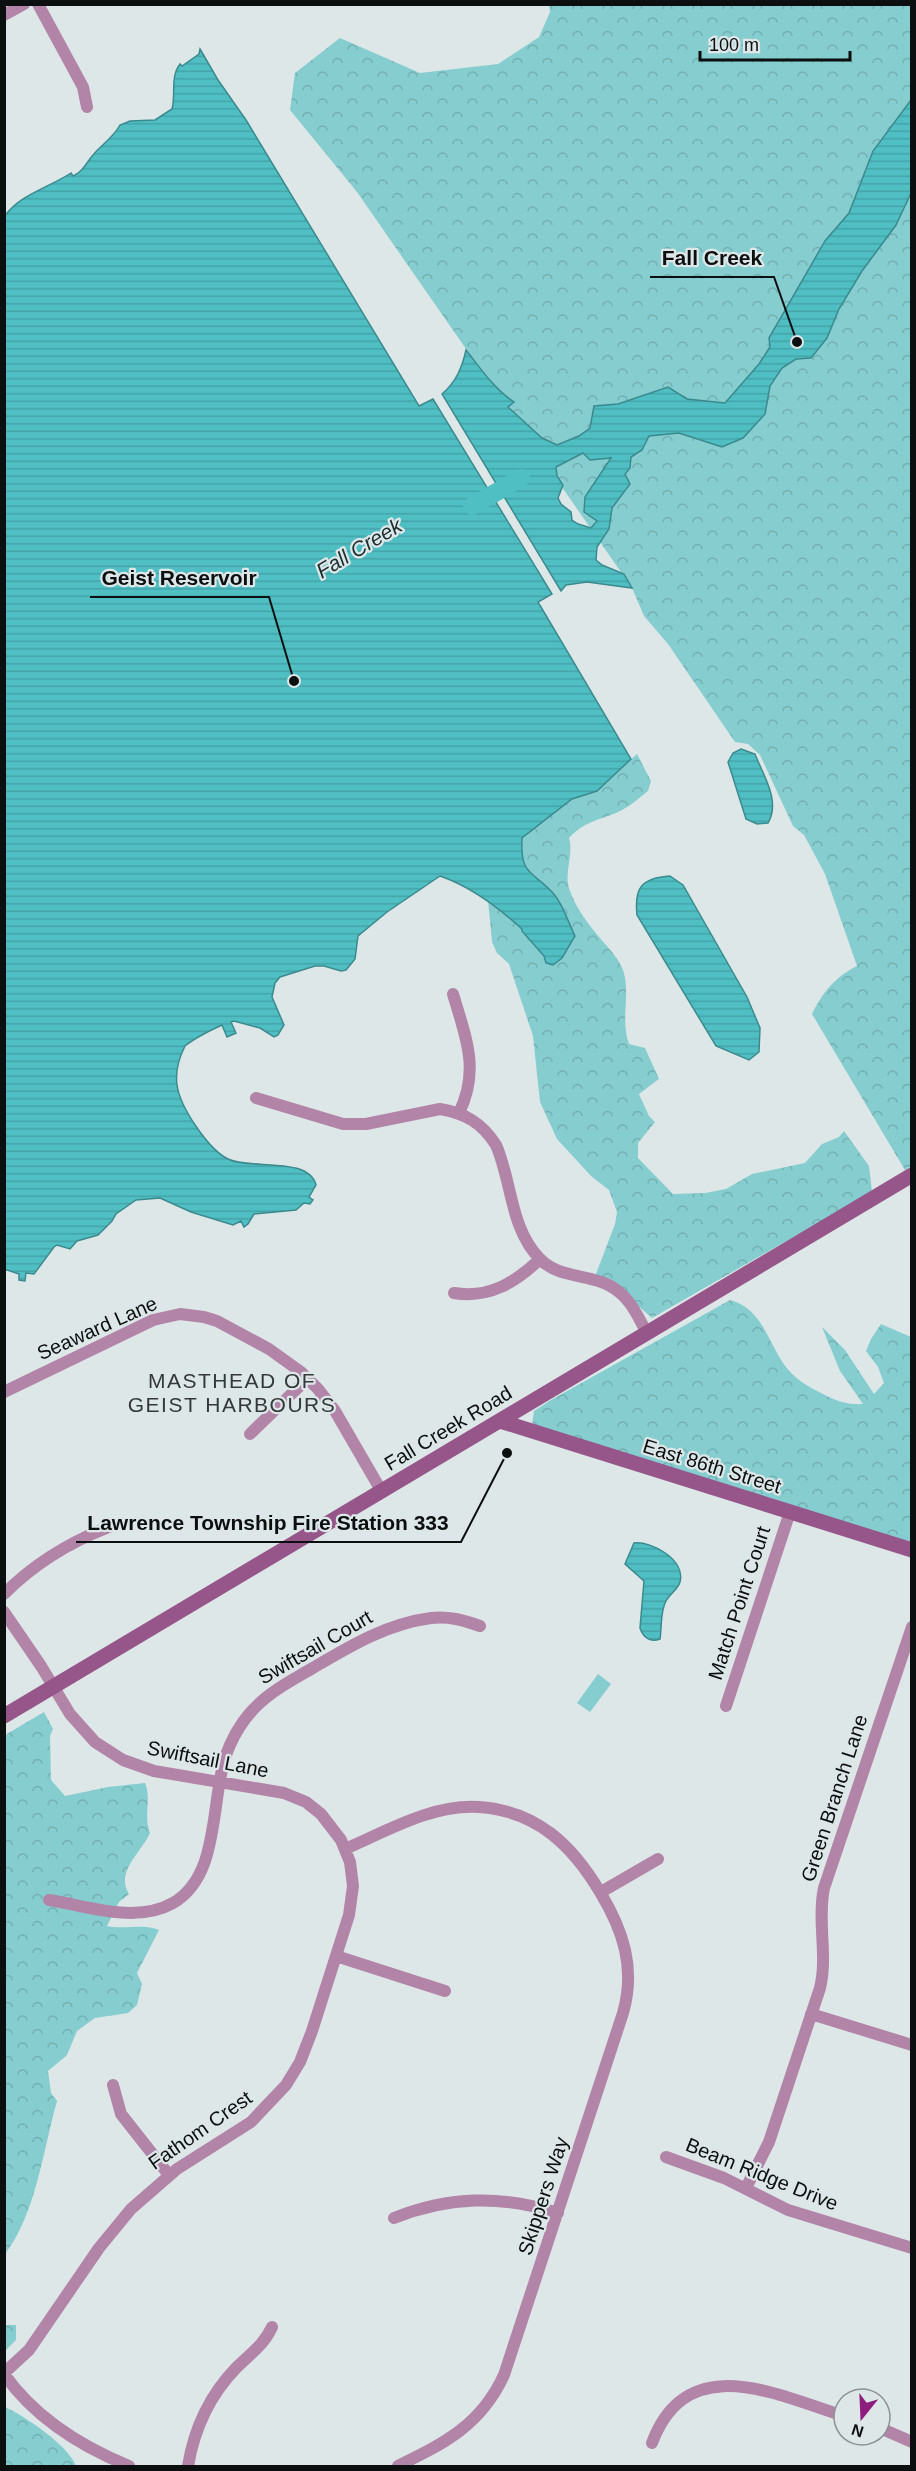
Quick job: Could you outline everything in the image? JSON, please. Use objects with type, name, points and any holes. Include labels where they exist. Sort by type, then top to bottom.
[{"type":"main road","name":"Fall Creek Road","points":[[4,1716],[912,1175]]},
{"type":"main road","name":"East 86th Street","points":[[500,1421],[912,1550]]},
{"type":"street","points":[[4,15],[24,4]]},
{"type":"street","points":[[38,4],[83,87],[87,107]]},
{"type":"street","points":[[453,994],[471,1063],[468,1092],[459,1113]]},
{"type":"street","points":[[256,1098],[343,1124],[366,1124],[440,1109],[459,1113],[476,1122],[495,1144],[527,1244],[540,1259],[556,1270],[597,1280],[614,1287],[627,1300],[647,1334]]},
{"type":"street","points":[[454,1293],[477,1293],[495,1289],[512,1282],[540,1259]]},
{"type":"street","name":"Seaward Lane","points":[[4,1392],[162,1317],[180,1314],[204,1317],[217,1321],[286,1359],[318,1389],[335,1411],[382,1492]]},
{"type":"street","points":[[250,1434],[307,1379]]},
{"type":"street","name":"Match Point Court","points":[[726,1706],[790,1512]]},
{"type":"street","points":[[4,1594],[58,1551],[109,1527]]},
{"type":"street","name":"Swiftsail Lane","points":[[4,1612],[76,1722],[95,1742],[115,1756],[154,1771],[284,1792],[306,1802],[321,1814],[334,1828],[345,1849]]},
{"type":"street","name":"Swiftsail Court","points":[[49,1900],[127,1913],[146,1912],[172,1903],[190,1888],[204,1864],[218,1782],[226,1755],[240,1726],[262,1701],[284,1685],[366,1637],[392,1626],[432,1618],[456,1618],[480,1626]]},
{"type":"street","name":"Green Branch Lane","points":[[746,2188],[769,2142],[823,1974],[821,1910],[824,1888],[912,1627]]},
{"type":"street","name":"Skippers Way","points":[[345,1849],[421,1816],[445,1810],[480,1807],[507,1812],[541,1826],[567,1845],[585,1866],[601,1892],[618,1923],[629,1970],[627,1994],[509,2362],[492,2397],[471,2423],[453,2438],[398,2466]]},
{"type":"street","name":"Fathom Crest","points":[[4,2373],[32,2346],[119,2222],[169,2175],[251,2122],[286,2085],[308,2044],[352,1896],[352,1872],[345,1849]]},
{"type":"street","points":[[601,1892],[658,1859]]},
{"type":"street","points":[[336,1956],[445,1991]]},
{"type":"street","points":[[811,2014],[912,2045]]},
{"type":"street","points":[[113,2085],[121,2114],[169,2175]]},
{"type":"street","name":"Beam Ridge Drive","points":[[666,2157],[701,2168],[788,2210],[912,2248]]},
{"type":"street","points":[[394,2218],[433,2205],[469,2199],[510,2201],[558,2213]]},
{"type":"street","points":[[188,2466],[198,2429],[212,2400],[235,2370],[260,2347],[272,2327]]},
{"type":"street","points":[[4,2373],[32,2406],[73,2439],[102,2455],[129,2466]]},
{"type":"street","points":[[652,2443],[665,2418],[681,2402],[701,2390],[724,2385],[756,2389],[832,2412]]},
{"type":"street","points":[[892,2433],[912,2442]]},
{"type":"green space","points":[[549,5],[911,5],[912,1166],[905,1170],[812,1014],[830,986],[857,966],[825,874],[804,835],[793,826],[760,755],[748,744],[735,742],[668,644],[644,616],[632,588],[357,192],[290,110],[295,73],[340,38],[420,73],[498,64],[539,37],[550,12]]},
{"type":"green space","points":[[637,754],[651,781],[648,791],[625,809],[585,825],[569,838],[568,882],[580,912],[623,970],[626,988],[626,1035],[629,1044],[645,1048],[659,1079],[639,1094],[649,1116],[655,1122],[638,1143],[638,1158],[673,1194],[705,1193],[726,1189],[752,1174],[805,1163],[822,1144],[839,1137],[844,1131],[869,1166],[872,1192],[652,1318],[617,1287],[596,1274],[615,1224],[617,1212],[609,1190],[591,1176],[557,1139],[540,1102],[533,1036],[509,964],[497,953],[492,942],[488,900],[523,929],[522,931],[544,956],[554,893],[528,870],[523,857],[522,838],[572,799],[597,790]]},
{"type":"green space","points":[[730,1300],[741,1304],[756,1317],[783,1363],[796,1377],[806,1385],[837,1401],[863,1404],[840,1371],[822,1327],[845,1350],[874,1394],[884,1383],[878,1367],[866,1351],[871,1339],[881,1324],[911,1337],[911,1545],[532,1425],[534,1411],[551,1400]]},
{"type":"green space","points":[[598,1674],[611,1684],[590,1712],[577,1703]]},
{"type":"green space","points":[[44,1712],[53,1729],[50,1736],[51,1780],[65,1796],[108,1787],[145,1783],[150,1833],[127,1870],[125,1878],[129,1894],[119,1902],[107,1926],[147,1927],[159,1930],[137,1973],[142,1984],[137,2005],[128,2013],[95,2018],[77,2031],[67,2055],[48,2071],[51,2093],[57,2101],[31,2201],[16,2238],[5,2254],[5,1735]]},
{"type":"green space","points":[[5,2325],[16,2325],[16,2340],[5,2351]]},
{"type":"green space","points":[[5,2407],[24,2417],[56,2441],[72,2458],[76,2466],[5,2466]]},
{"type":"water","points":[[200,49],[246,120],[419,406],[433,399],[552,594],[538,602],[631,759],[597,791],[572,799],[522,838],[525,866],[557,897],[575,936],[562,958],[553,965],[546,963],[544,956],[522,929],[504,913],[474,892],[440,876],[387,912],[358,936],[355,959],[346,970],[315,966],[280,977],[275,983],[272,997],[284,1025],[278,1035],[274,1037],[260,1028],[234,1021],[231,1022],[236,1033],[227,1037],[222,1025],[185,1046],[178,1065],[177,1085],[183,1104],[196,1127],[220,1154],[228,1159],[250,1164],[291,1167],[311,1176],[316,1185],[309,1197],[313,1200],[310,1204],[304,1203],[296,1210],[254,1214],[244,1227],[241,1221],[233,1225],[191,1212],[160,1198],[136,1200],[116,1214],[98,1235],[77,1241],[70,1249],[57,1245],[54,1247],[34,1274],[26,1273],[25,1281],[19,1280],[19,1274],[4,1269],[5,216],[26,197],[71,173],[73,176],[79,172],[120,125],[130,121],[155,120],[172,109],[177,69],[180,64],[182,66],[199,54]]},
{"type":"water","points":[[911,100],[911,193],[896,225],[862,271],[839,309],[827,338],[811,358],[796,359],[782,368],[770,386],[765,414],[743,438],[722,447],[679,433],[649,436],[642,450],[631,457],[630,468],[625,474],[630,484],[612,508],[609,529],[597,547],[596,560],[624,574],[632,588],[587,582],[566,585],[561,591],[442,394],[458,374],[466,350],[494,385],[514,402],[508,407],[542,438],[557,445],[579,436],[590,428],[594,406],[618,404],[668,387],[687,399],[725,403],[759,364],[770,347],[769,338],[825,241],[849,213],[873,151]],"holes":[[[583,453],[590,460],[611,458],[585,497],[584,512],[597,521],[591,528],[572,520],[571,512],[561,504],[558,498],[563,485],[557,476],[556,467]]]},
{"type":"water","points":[[741,749],[755,754],[769,788],[773,806],[768,823],[757,824],[746,819],[728,762],[733,753]]},
{"type":"water","points":[[670,876],[683,885],[747,997],[760,1028],[759,1052],[749,1060],[716,1046],[637,915],[637,897],[642,886],[653,879]]},
{"type":"water","points":[[634,1543],[650,1545],[666,1554],[678,1566],[680,1574],[679,1585],[664,1605],[660,1639],[656,1640],[647,1638],[640,1628],[644,1581],[625,1564]]},
{"type":"waterway","name":"Fall Creek","points":[[472,506],[521,478]]},
{"type":"place","name":"Fall Creek","points":[[797,342]]},
{"type":"place","name":"Geist Reservoir","points":[[294,681]]},
{"type":"place","name":"Lawrence Township Fire Station 333","points":[[507,1453]]},
{"type":"district","name":"MASTHEAD OF GEIST HARBOURS","points":[[232,1392]]}]
